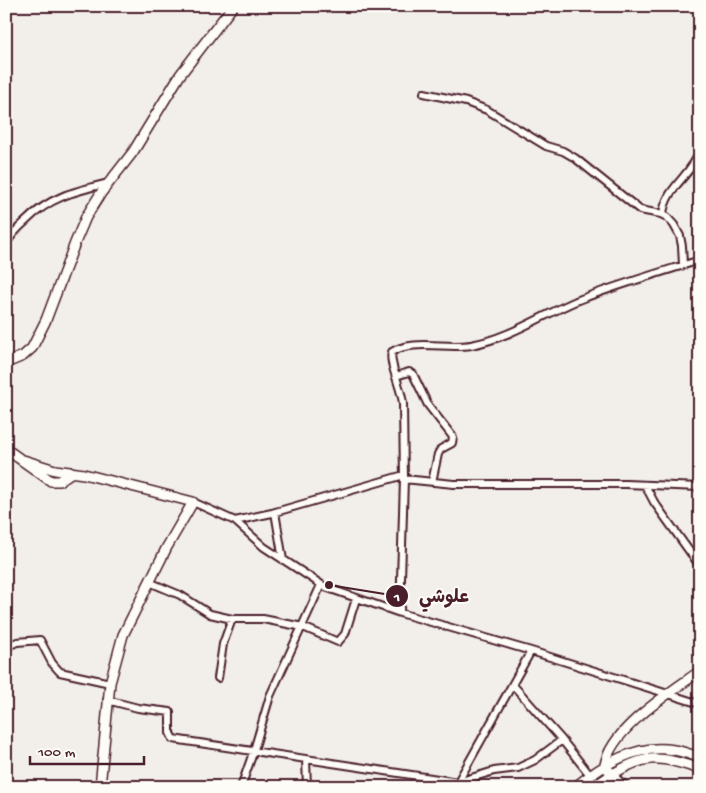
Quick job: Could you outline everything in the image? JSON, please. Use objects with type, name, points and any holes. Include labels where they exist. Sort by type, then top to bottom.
[{"type":"street","points":[[6,363],[23,356],[34,344],[46,320],[71,251],[86,217],[133,152],[184,70],[233,6]]},
{"type":"street","points":[[424,93],[466,102],[487,110],[546,146],[563,151],[575,158],[640,210],[663,214],[671,221],[680,236],[683,265]]},
{"type":"street","points":[[663,214],[666,199],[694,163],[700,151]]},
{"type":"street","points":[[6,244],[14,232],[46,204],[63,195],[110,183]]},
{"type":"street","points":[[400,613],[404,477],[402,398],[390,354],[397,349],[407,346],[456,346],[490,340],[576,302],[700,260]]},
{"type":"street","points":[[396,376],[409,372],[413,374],[428,406],[453,437],[452,443],[441,449],[438,454],[432,482]]},
{"type":"street","points":[[6,449],[50,481],[59,481],[72,472],[193,502],[234,521],[264,547],[321,585],[356,599],[700,704]]},
{"type":"street","points":[[234,521],[275,512],[404,477],[454,484],[700,487]]},
{"type":"street","points":[[645,485],[654,502],[700,566]]},
{"type":"street","points":[[100,787],[107,732],[107,700],[123,635],[166,547],[193,502]]},
{"type":"street","points":[[275,512],[283,560]]},
{"type":"street","points":[[149,582],[180,595],[210,614],[232,619],[263,619],[303,626],[338,642],[344,636],[356,599]]},
{"type":"street","points":[[241,787],[270,696],[321,585]]},
{"type":"street","points":[[218,678],[223,644],[232,619]]},
{"type":"street","points":[[6,647],[17,642],[40,640],[52,663],[60,672],[110,684]]},
{"type":"street","points":[[457,784],[471,756],[514,685],[531,651]]},
{"type":"street","points":[[605,766],[609,749],[631,723],[700,671]]},
{"type":"street","points":[[514,685],[590,775]]},
{"type":"street","points":[[107,700],[138,708],[170,712],[170,734],[173,739],[254,750],[457,784],[494,771],[518,768],[534,760],[562,740]]},
{"type":"street","points":[[649,749],[650,759]]},
{"type":"street","points":[[575,787],[590,775],[618,758],[649,749],[674,750],[700,757]]},
{"type":"street","points":[[306,759],[307,787]]},
{"type":"street","points":[[594,787],[623,768],[650,759],[671,761],[700,769]]},
{"type":"street","points":[[605,766],[626,787]]},
{"type":"place","name":"علوشي","points":[[329,585]]}]
